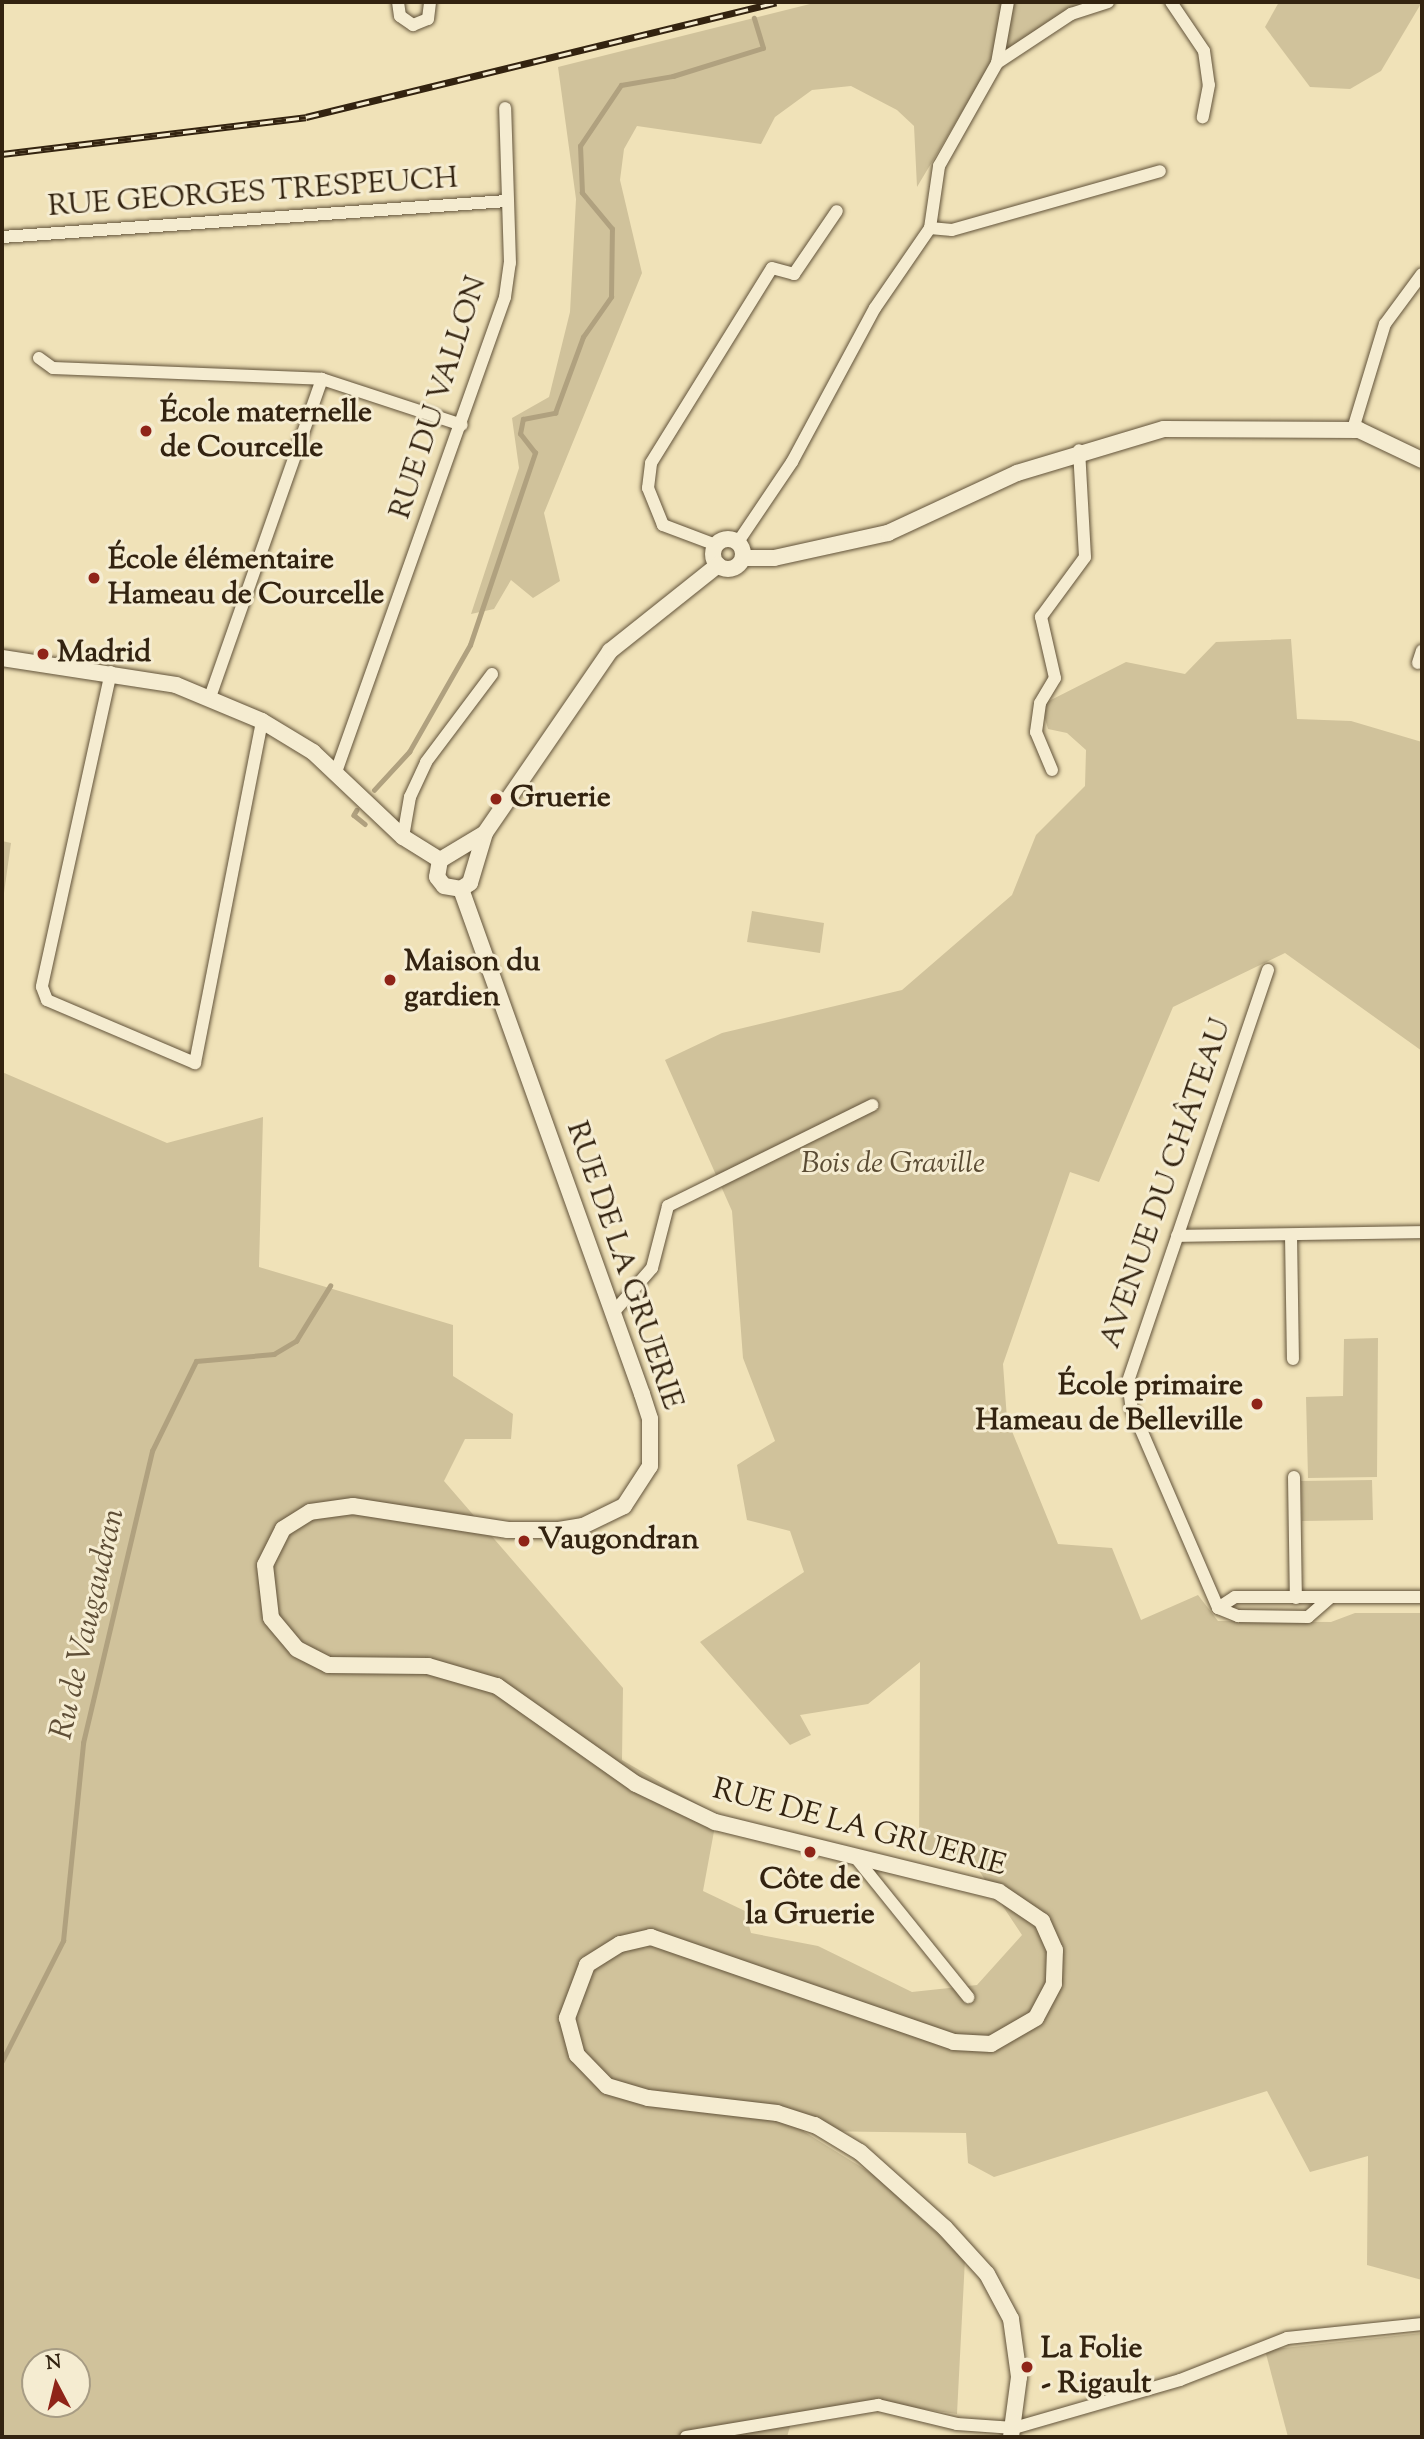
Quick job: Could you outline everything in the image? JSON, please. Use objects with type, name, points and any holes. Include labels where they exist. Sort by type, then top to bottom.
[{"type":"street","points":[[398,2],[400,16],[412,25],[428,19],[430,2]]},
{"type":"street","points":[[718,565],[732,569],[875,308],[930,228],[939,166],[997,64],[1008,2]]},
{"type":"street","points":[[997,64],[1071,15],[1108,2]]},
{"type":"street","points":[[1171,2],[1204,51],[1209,85],[1203,117]]},
{"type":"street","name":"RUE DU VALLON","points":[[336,772],[462,425],[505,297],[505,108]]},
{"type":"street","points":[[930,228],[952,230],[1160,171]]},
{"type":"street","name":"RUE GEORGES TRESPEUCH","points":[[2,237],[507,201]]},
{"type":"street","points":[[837,211],[794,274],[772,268],[652,463],[648,488],[663,525],[716,545],[774,558],[888,533],[956,498],[1079,450],[1164,429],[1353,429],[1422,460]]},
{"type":"street","points":[[1353,429],[1385,324],[1422,274]]},
{"type":"street","points":[[39,358],[53,368],[322,379],[462,425]]},
{"type":"street","points":[[210,697],[322,379]]},
{"type":"street","points":[[1052,770],[1036,732],[1040,703],[1055,678],[1041,617],[1085,557],[1079,450]]},
{"type":"street","points":[[716,545],[718,565]]},
{"type":"street","points":[[485,833],[446,856],[440,882],[461,889],[474,873],[485,833],[610,651],[718,565]]},
{"type":"street","points":[[2,659],[111,672],[210,697],[262,721],[336,772],[403,837],[446,856],[468,857],[474,873]]},
{"type":"street","points":[[111,672],[42,987],[47,1000],[195,1063],[262,721]]},
{"type":"street","points":[[403,837],[410,797],[426,762],[492,674]]},
{"type":"street","name":"RUE DE LA GRUERIE","points":[[461,889],[650,1419],[650,1466],[633,1498],[583,1526],[533,1532],[381,1508],[310,1512],[284,1529],[265,1565],[271,1618],[297,1649],[328,1664],[428,1666],[474,1676],[521,1699],[598,1759],[682,1808],[856,1858],[999,1892],[1033,1912],[1050,1935],[1056,1965],[1035,2018],[991,2044],[954,2042],[651,1937],[620,1944],[587,1965],[568,2000],[570,2036],[590,2071],[626,2094],[777,2113],[815,2125],[860,2152],[945,2228],[1001,2298],[1018,2360],[1013,2433]]},
{"type":"street","name":"AVENUE DU CHÂTEAU","points":[[1219,1608],[1132,1409],[1128,1382],[1268,970]]},
{"type":"street","points":[[612,1314],[652,1268],[668,1206],[872,1105]]},
{"type":"street","points":[[1177,1236],[1422,1232]]},
{"type":"street","points":[[1291,1235],[1293,1359]]},
{"type":"street","points":[[1294,1477],[1296,1598]]},
{"type":"street","points":[[1219,1608],[1235,1597],[1422,1597]]},
{"type":"street","points":[[1219,1608],[1238,1616],[1308,1617],[1331,1597]]},
{"type":"street","points":[[856,1858],[968,1997]]},
{"type":"street","points":[[686,2437],[878,2405],[957,2424],[1013,2433],[1180,2380],[1287,2339],[1422,2324]]},
{"type":"green space","points":[[818,2],[1088,2],[1047,22],[987,70],[917,187],[914,126],[897,110],[851,86],[812,90],[775,117],[761,144],[637,126],[624,149],[620,180],[642,273],[544,513],[560,581],[533,598],[511,580],[494,609],[471,614],[519,468],[512,418],[549,397],[570,312],[576,199],[558,67]]},
{"type":"green space","points":[[1279,2],[1422,2],[1381,71],[1350,89],[1310,87],[1265,27]]},
{"type":"green space","name":"Bois de Graville","points":[[1291,639],[1297,719],[1351,721],[1422,742],[1422,1051],[1285,953],[1173,1007],[1099,1182],[1070,1172],[1003,1364],[1007,1419],[1058,1544],[1112,1548],[1141,1620],[1198,1595],[1218,1621],[1331,1622],[1355,1613],[1422,1613],[1422,2280],[1367,2265],[1368,2156],[1310,2172],[1267,2091],[994,2177],[968,2163],[966,2133],[803,2131],[874,2175],[965,2259],[957,2414],[890,2404],[665,2437],[2,2437],[2,1072],[167,1143],[263,1117],[259,1267],[453,1325],[453,1376],[513,1414],[511,1439],[465,1439],[444,1481],[623,1688],[622,1760],[717,1815],[703,1891],[745,1911],[751,1933],[818,1946],[912,1992],[977,1985],[1022,1935],[974,1863],[919,1847],[920,1662],[868,1704],[800,1715],[811,1735],[790,1745],[700,1642],[804,1572],[790,1531],[747,1520],[737,1465],[775,1441],[743,1358],[732,1211],[665,1060],[722,1033],[902,990],[1012,895],[1036,835],[1085,786],[1086,750],[1067,733],[1048,729],[1041,705],[1126,662],[1185,674],[1216,642]]},
{"type":"green space","points":[[2,841],[11,843],[2,907]]},
{"type":"green space","points":[[752,911],[824,923],[820,953],[747,942]]},
{"type":"green space","points":[[1378,1338],[1377,1477],[1308,1478],[1306,1397],[1343,1396],[1344,1339]]},
{"type":"green space","points":[[1372,1480],[1373,1520],[1302,1521],[1301,1481]]},
{"type":"green space","points":[[1422,2333],[1422,2437],[1288,2437],[1265,2350]]},
{"type":"green space","points":[[791,2423],[787,2437],[711,2437]]},
{"type":"waterway","name":"Ru de Vaugaudran","points":[[374,790],[409,752],[470,645],[535,453],[520,434],[523,419],[555,413],[583,337],[611,297],[612,229],[582,193],[580,146],[621,85],[673,76],[763,48],[754,18]]},
{"type":"waterway","name":"Ru de Vaugaudran","points":[[357,810],[354,815],[365,824]]},
{"type":"waterway","name":"Ru de Vaugaudran","points":[[2,2061],[63,1941],[83,1743],[152,1451],[196,1361],[274,1354],[296,1341],[330,1286]]},
{"type":"railway","points":[[2,154],[306,117],[776,2]]},
{"type":"place","name":"École maternelle de Courcelle","points":[[146,431]]},
{"type":"place","name":"École élémentaire Hameau de Courcelle","points":[[94,578]]},
{"type":"place","name":"Madrid","points":[[43,654]]},
{"type":"place","name":"Gruerie","points":[[496,799]]},
{"type":"place","name":"Maison du gardien","points":[[390,980]]},
{"type":"place","name":"École primaire Hameau de Belleville","points":[[1257,1404]]},
{"type":"place","name":"Vaugondran","points":[[524,1541]]},
{"type":"place","name":"Côte de la Gruerie","points":[[810,1852]]},
{"type":"place","name":"La Folie - Rigault","points":[[1027,2367]]}]
